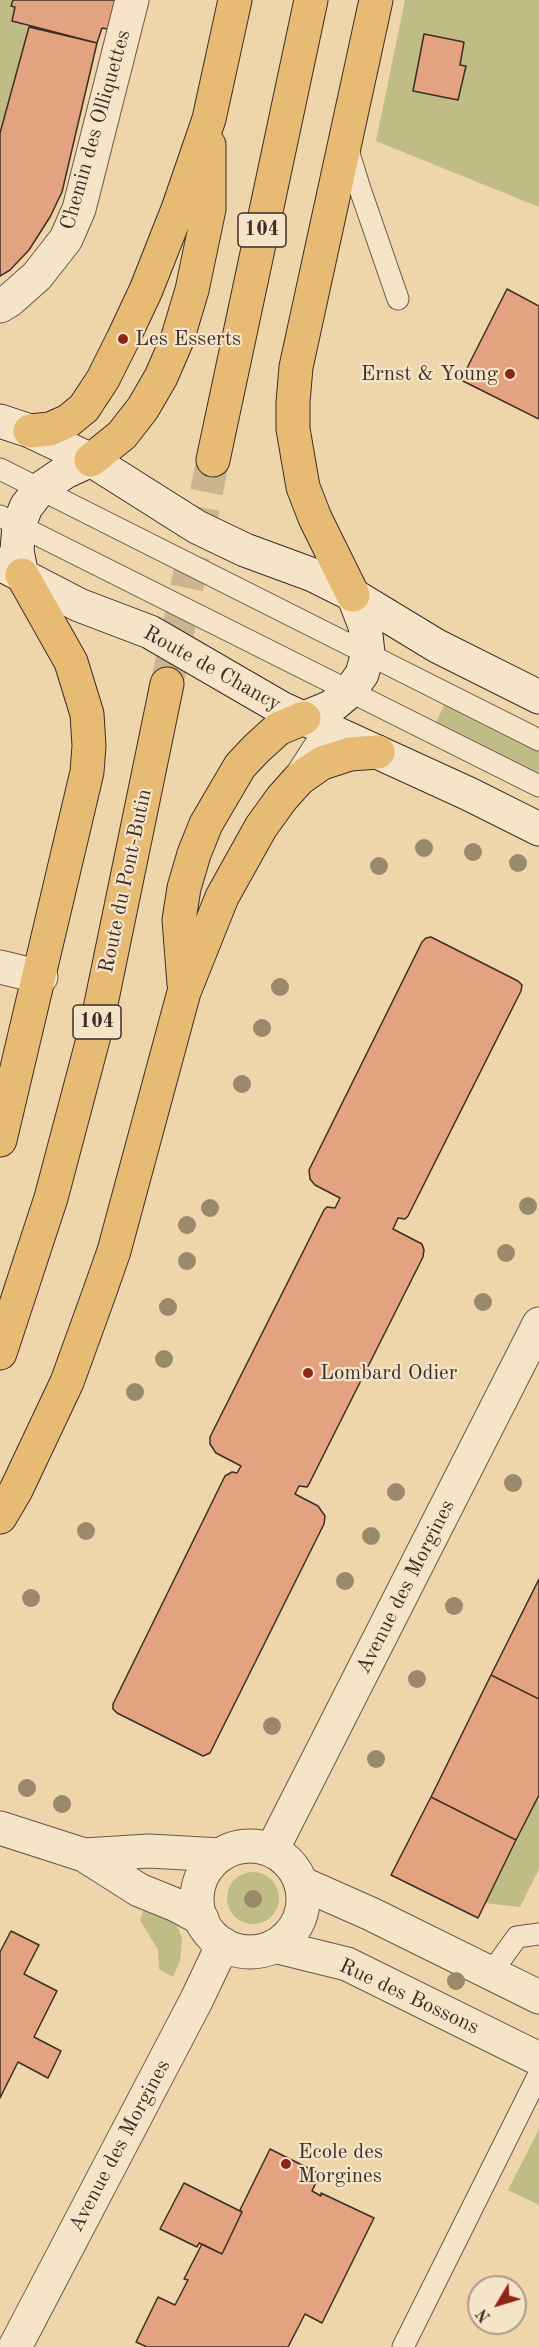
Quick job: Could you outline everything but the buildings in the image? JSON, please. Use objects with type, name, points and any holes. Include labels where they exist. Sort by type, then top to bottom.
[{"type":"main road","points":[[15,426],[50,429],[68,421],[84,408],[103,379],[146,290],[210,119],[235,0]]},
{"type":"main road","name":"104","points":[[213,460],[311,0]]},
{"type":"main road","points":[[353,595],[315,518],[303,487],[293,429],[296,367],[376,0]]},
{"type":"main road","points":[[77,453],[122,435],[143,408],[177,340],[192,290],[209,209],[210,119]]},
{"type":"main road","points":[[0,1140],[87,772],[89,746],[87,714],[71,662],[11,569]]},
{"type":"main road","name":"Route du Pont-Butin","points":[[0,1353],[51,1198],[96,1028],[167,684]]},
{"type":"main road","points":[[184,992],[179,920],[184,888],[206,824],[240,766],[256,749],[278,729],[315,723]]},
{"type":"main road","points":[[0,1517],[16,1490],[67,1382],[114,1251],[184,992],[222,897],[261,827],[299,779],[322,763],[350,754],[378,752]]},
{"type":"street","name":"Chemin des Olliquettes","points":[[0,306],[37,276],[66,239],[79,209],[132,0]]},
{"type":"street","points":[[15,426],[77,453],[197,527],[245,550],[314,575],[353,595],[437,646],[539,697]]},
{"type":"street","points":[[11,569],[17,551],[9,521],[26,507],[40,489],[65,472],[77,453]]},
{"type":"street","name":"Route de Chancy","points":[[11,569],[79,605],[150,632],[281,708],[469,794],[539,829]]},
{"type":"street","name":"Route de Chancy","points":[[315,723],[350,691],[362,674],[368,653],[365,626],[353,595]]},
{"type":"street","points":[[0,967],[40,976]]},
{"type":"street","name":"Avenue des Morgines","points":[[272,1850],[539,1323]]},
{"type":"street","points":[[0,1828],[84,1855],[139,1890],[176,1905],[202,1919]]},
{"type":"street","points":[[255,1846],[272,1850],[290,1864],[301,1883],[303,1902],[299,1920],[289,1936],[274,1947],[257,1952],[240,1950],[223,1944],[212,1935],[202,1919],[197,1898],[200,1883],[208,1867],[221,1855],[237,1847],[255,1846]]},
{"type":"street","points":[[84,1855],[149,1851],[221,1855]]},
{"type":"street","points":[[301,1883],[371,1914],[539,1997]]},
{"type":"street","name":"Avenue des Morgines","points":[[15,2347],[197,1999],[223,1944]]},
{"type":"street","name":"Rue des Bossons","points":[[274,1947],[347,1964],[539,2059]]},
{"type":"lane","points":[[348,134],[350,158],[398,299]]},
{"type":"lane","points":[[77,453],[84,408]]},
{"type":"lane","points":[[0,469],[539,740]]},
{"type":"lane","points":[[9,521],[539,786]]},
{"type":"lane","points":[[282,798],[315,723]]},
{"type":"lane","points":[[491,1973],[517,1936],[539,1934]]},
{"type":"lane","points":[[517,1936],[539,1948]]},
{"type":"lane","points":[[403,2347],[539,2074]]},
{"type":"shaded area","points":[[0,0],[13,0],[11,6],[15,7],[12,21],[29,27],[0,133]]},
{"type":"shaded area","points":[[405,0],[539,0],[539,207],[376,141]]},
{"type":"shaded area","points":[[446,702],[539,749],[539,777],[435,724]]},
{"type":"shaded area","points":[[539,1795],[539,1869],[520,1907],[485,1903]]},
{"type":"shaded area","points":[[248,1872],[258,1872],[272,1879],[279,1898],[272,1917],[258,1924],[248,1924],[238,1920],[231,1913],[227,1903],[227,1893],[231,1883],[238,1876]]},
{"type":"shaded area","points":[[144,1909],[170,1920],[177,1926],[182,1938],[180,1961],[173,1977],[159,1969],[158,1950],[140,1920]]},
{"type":"shaded area","points":[[539,2129],[539,2205],[508,2190]]},
{"type":"tunnel","points":[[167,684],[213,460]]},
{"type":"place","name":"Les Esserts","points":[[123,339]]},
{"type":"place","name":"Ernst & Young","points":[[510,374]]},
{"type":"place","name":"Lombard Odier","points":[[308,1373]]},
{"type":"place","name":"Ecole des Morgines","points":[[286,2164]]}]
